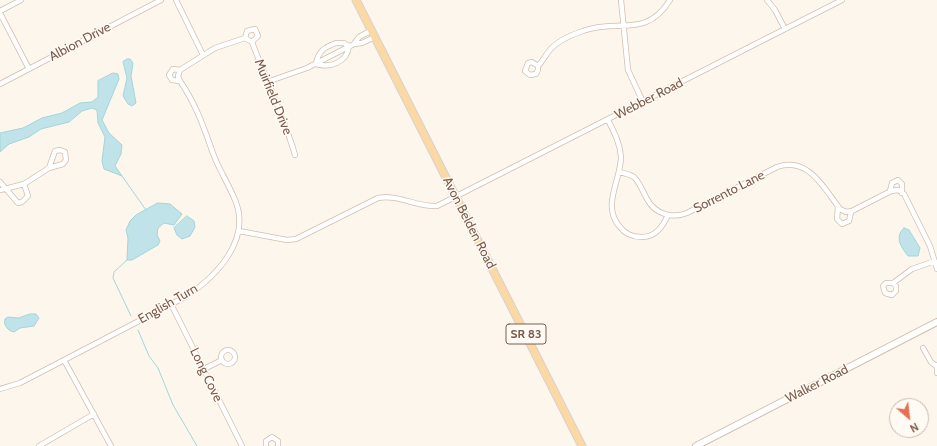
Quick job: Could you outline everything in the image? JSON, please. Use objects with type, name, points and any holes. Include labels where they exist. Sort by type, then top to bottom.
[{"type":"main road","name":"Avon Belden Road","points":[[356,0],[582,446]]},
{"type":"street","points":[[22,0],[0,12],[29,69]]},
{"type":"street","name":"Albion Drive","points":[[0,84],[161,0]]},
{"type":"street","points":[[176,0],[203,55],[180,70],[178,76],[180,82]]},
{"type":"street","points":[[621,0],[629,74],[643,102]]},
{"type":"street","points":[[538,66],[553,47],[578,33],[590,29],[642,24],[654,19],[665,9],[670,0]]},
{"type":"street","points":[[767,0],[775,10],[785,29]]},
{"type":"street","name":"Webber Road","points":[[239,231],[287,240],[296,239],[378,198],[389,196],[425,206],[437,206],[842,0]]},
{"type":"street","points":[[267,82],[316,64],[351,45],[359,37],[373,34]]},
{"type":"street","points":[[316,64],[317,56],[327,46],[336,43],[351,45],[362,43],[373,34]]},
{"type":"street","name":"Muirfield Drive","points":[[203,55],[248,40],[286,124],[295,156]]},
{"type":"street","points":[[316,64],[322,66],[337,64],[344,58],[351,45]]},
{"type":"street","name":"English Turn","points":[[0,389],[20,383],[192,292],[216,271],[232,249],[239,231],[238,210],[235,200],[217,162],[198,110],[180,82],[172,80],[169,75],[173,69],[180,70]]},
{"type":"street","points":[[608,120],[620,146],[621,158],[613,194],[612,207],[615,220],[623,230],[635,236],[651,234],[662,226],[668,215],[658,211],[652,206],[633,177],[619,172]]},
{"type":"street","name":"Sorrento Lane","points":[[668,215],[676,216],[687,214],[777,168],[789,165],[800,166],[811,172],[838,207],[837,219],[842,224],[849,221],[851,212],[890,191],[892,183],[897,180],[902,184],[902,192],[925,236],[937,269]]},
{"type":"street","points":[[3,190],[24,184],[49,168]]},
{"type":"street","points":[[0,182],[3,190],[18,203],[22,202],[28,196],[24,184]]},
{"type":"street","points":[[890,191],[897,190],[902,192]]},
{"type":"street","points":[[838,207],[844,212],[851,212]]},
{"type":"street","points":[[893,282],[912,269],[935,261]]},
{"type":"street","name":"Long Cove","points":[[171,304],[204,369],[226,418],[242,446]]},
{"type":"street","name":"Walker Road","points":[[696,446],[937,322]]},
{"type":"street","points":[[923,348],[931,362],[937,366],[937,373]]},
{"type":"street","points":[[64,360],[111,446]]},
{"type":"street","points":[[204,369],[222,360]]},
{"type":"street","points":[[39,446],[94,414]]},
{"type":"street","points":[[266,446],[266,441],[272,437],[278,440],[278,446]]},
{"type":"water","points":[[130,59],[133,63],[131,76],[136,103],[132,106],[128,104],[123,96],[127,78],[123,62]]},
{"type":"water","points":[[113,73],[118,74],[119,79],[102,120],[109,133],[122,145],[121,154],[115,166],[122,176],[104,169],[102,161],[105,137],[98,123],[97,110],[92,108],[82,111],[69,122],[41,129],[29,137],[9,144],[0,152],[0,133],[23,128],[42,118],[62,113],[80,103],[92,102],[98,97],[98,81]]},
{"type":"water","points":[[158,203],[170,204],[182,214],[174,225],[164,223],[158,228],[157,235],[160,241],[158,245],[132,260],[127,260],[128,238],[126,230],[130,221],[136,215]]},
{"type":"water","points":[[187,216],[194,221],[195,227],[190,236],[182,239],[177,235],[174,228]]},
{"type":"water","points":[[904,228],[909,230],[920,248],[918,256],[908,256],[901,246],[899,235]]},
{"type":"water","points":[[30,314],[36,314],[39,318],[34,326],[20,328],[14,332],[5,325],[5,319],[8,317],[18,318]]},
{"type":"waterway","points":[[122,176],[146,210]]},
{"type":"waterway","points":[[127,260],[114,272],[113,278],[131,316]]},
{"type":"waterway","points":[[138,330],[149,356],[158,368],[173,405],[197,446]]}]
